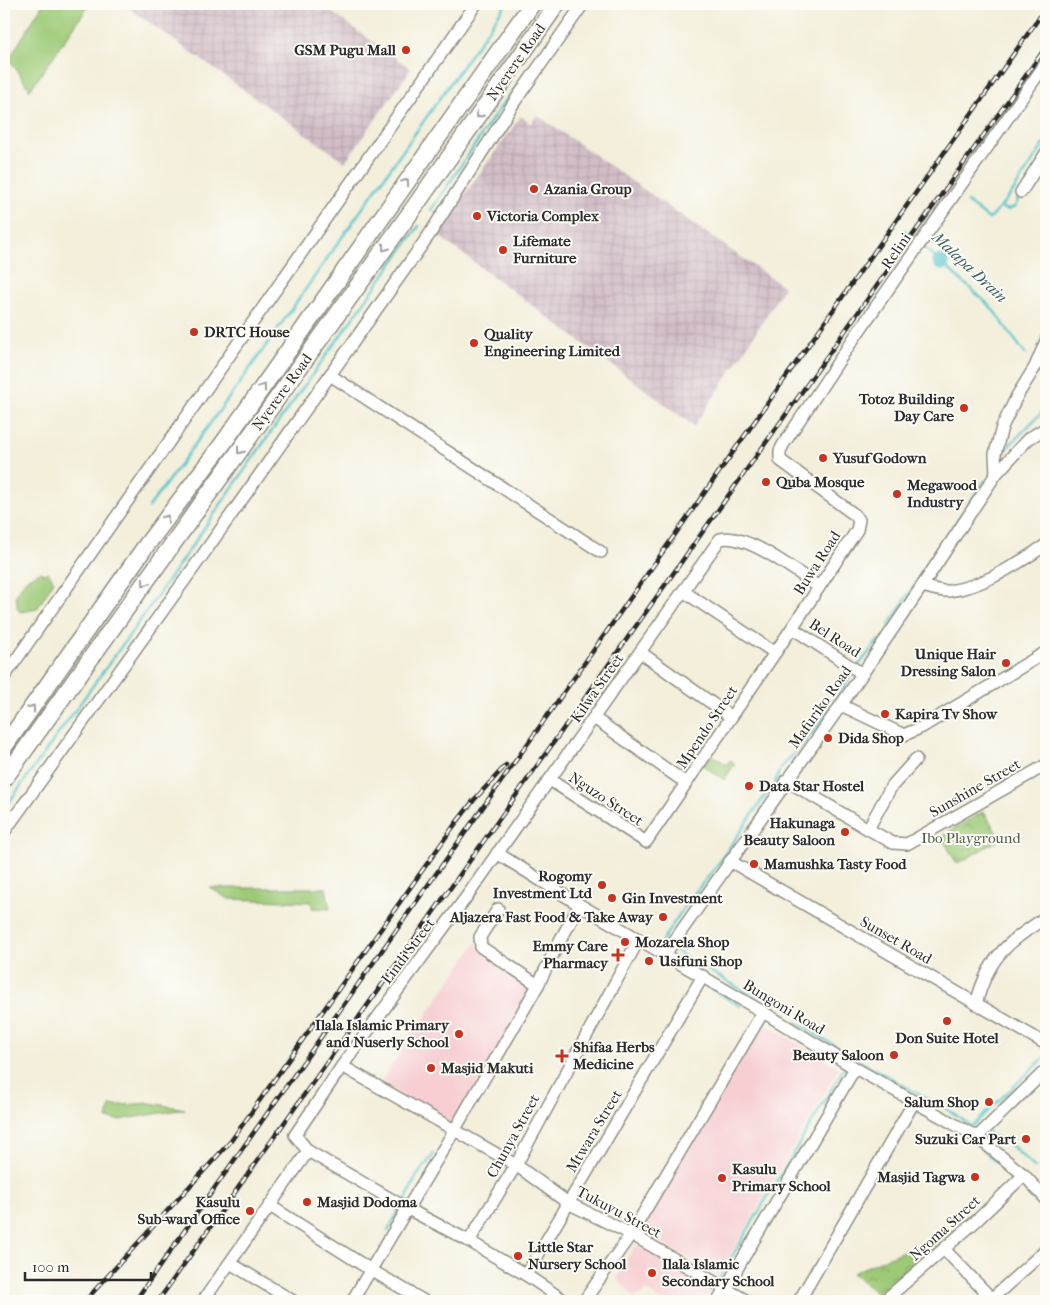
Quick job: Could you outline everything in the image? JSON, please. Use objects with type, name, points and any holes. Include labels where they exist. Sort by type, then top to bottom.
[{"type":"highway","name":"Nyerere Road","points":[[4,747],[145,547],[235,426],[532,4]]},
{"type":"highway","name":"Nyerere Road","points":[[4,779],[396,233],[557,4]]},
{"type":"street","points":[[4,677],[476,4]]},
{"type":"street","points":[[4,832],[191,572],[428,235],[513,103],[583,4]]},
{"type":"street","name":"Relini","points":[[780,460],[780,451],[783,444],[852,341],[1046,63]]},
{"type":"street","points":[[1021,192],[1046,153]]},
{"type":"street","points":[[996,474],[995,454],[1002,427],[1017,396],[1035,367],[1046,341]]},
{"type":"street","points":[[330,375],[601,552]]},
{"type":"street","name":"Mafuriko Road","points":[[664,954],[841,705],[996,474],[1028,439],[1046,428]]},
{"type":"street","name":"Buwa Road","points":[[780,460],[859,520],[857,530],[792,628]]},
{"type":"street","name":"Kilwa Street","points":[[497,853],[720,539],[726,538],[754,545],[820,587]]},
{"type":"street","points":[[922,586],[947,591],[990,579],[1046,545]]},
{"type":"street","points":[[684,591],[775,653]]},
{"type":"street","name":"Bel Road","points":[[792,628],[861,673]]},
{"type":"street","name":"Mpendo Street","points":[[646,842],[792,628]]},
{"type":"street","points":[[640,652],[731,717]]},
{"type":"street","points":[[841,705],[904,735],[922,727],[1046,652]]},
{"type":"street","points":[[594,718],[686,782]]},
{"type":"street","points":[[868,829],[891,787],[916,760]]},
{"type":"street","name":"Sunshine Street","points":[[786,780],[893,843],[907,844],[1046,765]]},
{"type":"street","name":"Nguzo Street","points":[[550,780],[646,842]]},
{"type":"street","name":"Bungoni Road","points":[[497,853],[580,905],[703,976],[855,1068],[977,1137],[1024,1174],[1046,1199]]},
{"type":"street","name":"Lindi Street","points":[[308,1151],[295,1135],[342,1066],[497,853]]},
{"type":"street","name":"Sunset Road","points":[[730,861],[1046,1044]]},
{"type":"street","points":[[352,1301],[454,1131],[538,984],[580,905]]},
{"type":"street","points":[[498,909],[480,937],[481,947],[538,984]]},
{"type":"street","points":[[976,1004],[988,968],[1017,937],[1046,917]]},
{"type":"street","name":"Chunya Street","points":[[469,1240],[516,1165],[639,940]]},
{"type":"street","name":"Mtwara Street","points":[[526,1275],[703,976]]},
{"type":"street","points":[[584,1301],[631,1234],[763,1012]]},
{"type":"street","name":"Tukuyu Street","points":[[342,1066],[516,1165],[568,1203],[631,1234],[747,1301]]},
{"type":"street","points":[[718,1301],[855,1068]]},
{"type":"street","points":[[977,1137],[1046,1070]]},
{"type":"street","points":[[800,1301],[914,1102]]},
{"type":"street","points":[[203,1301],[308,1151],[408,1209],[469,1240],[565,1301]]},
{"type":"street","name":"Ngoma Street","points":[[884,1301],[976,1221],[1024,1174]]},
{"type":"street","points":[[270,1206],[424,1301]]},
{"type":"street","points":[[944,1249],[992,1300],[1046,1250]]},
{"type":"street","points":[[230,1263],[293,1301]]},
{"type":"shaded area","points":[[123,4],[320,4],[411,69],[345,162]]},
{"type":"shaded area","points":[[537,115],[784,287],[742,355],[694,426],[436,234],[521,116],[531,124]]},
{"type":"shaded area","name":"Ilala Islamic Primary and Nuserly School","points":[[476,943],[533,987],[451,1129],[381,1081]]},
{"type":"shaded area","name":"Kasulu Primary School","points":[[757,1019],[839,1068],[718,1276],[640,1230]]},
{"type":"shaded area","name":"Ilala Islamic Secondary School","points":[[635,1244],[712,1289],[705,1301],[660,1301],[647,1290],[635,1298],[617,1279]]},
{"type":"green space","points":[[43,4],[90,4],[30,90],[9,59]]},
{"type":"green space","points":[[40,572],[44,574],[48,572],[54,581],[37,609],[20,612],[17,608],[15,597],[28,578]]},
{"type":"green space","points":[[708,752],[727,765],[730,760],[735,764],[724,780],[700,763]]},
{"type":"green space","name":"Ibo Playground","points":[[984,811],[1000,839],[957,864],[941,836]]},
{"type":"green space","points":[[210,888],[326,888],[330,909],[312,908],[312,902],[229,899]]},
{"type":"green space","points":[[150,1103],[185,1109],[119,1120],[107,1119],[110,1106]]},
{"type":"green space","points":[[959,1227],[882,1297],[852,1273]]},
{"type":"waterway","points":[[149,507],[239,384],[506,4]]},
{"type":"waterway","points":[[431,210],[497,112],[544,50]]},
{"type":"waterway","points":[[967,202],[989,219],[992,217],[1012,193],[1046,141]]},
{"type":"waterway","points":[[1002,208],[1007,210],[1015,207],[1020,194]]},
{"type":"waterway","points":[[4,809],[144,615],[269,435],[419,226]]},
{"type":"waterway","name":"Malapa Drain","points":[[905,230],[917,240]]},
{"type":"waterway","name":"Malapa Drain","points":[[923,246],[940,262]]},
{"type":"waterway","name":"Malapa Drain","points":[[942,263],[991,307],[1026,355]]},
{"type":"waterway","points":[[1042,338],[1046,330]]},
{"type":"waterway","name":"Malapa Drain","points":[[1037,371],[1046,384]]},
{"type":"waterway","points":[[1001,454],[1046,408]]},
{"type":"waterway","points":[[889,625],[932,557],[985,481]]},
{"type":"waterway","points":[[857,667],[879,640]]},
{"type":"waterway","points":[[780,769],[818,726],[854,671]]},
{"type":"waterway","points":[[775,783],[779,772]]},
{"type":"waterway","points":[[658,947],[689,900],[716,867],[769,790]]},
{"type":"waterway","points":[[674,950],[786,1016]]},
{"type":"waterway","points":[[537,972],[548,952]]},
{"type":"waterway","points":[[701,983],[741,1006]]},
{"type":"waterway","points":[[796,1022],[855,1058],[953,1113],[972,1126],[1046,1056]]},
{"type":"waterway","points":[[718,1280],[844,1068]]},
{"type":"waterway","points":[[918,1112],[944,1124]]},
{"type":"waterway","points":[[989,1132],[1013,1147],[1035,1168]]},
{"type":"waterway","points":[[974,1142],[1010,1174]]},
{"type":"waterway","points":[[405,1202],[416,1177],[434,1154]]},
{"type":"waterway","points":[[1043,1177],[1046,1181]]},
{"type":"waterway","points":[[1022,1185],[1046,1214]]},
{"type":"waterway","points":[[388,1231],[399,1209]]},
{"type":"waterway","points":[[710,1301],[715,1287]]},
{"type":"railway","points":[[135,1301],[1046,8]]},
{"type":"railway","points":[[158,1301],[1046,47]]},
{"type":"railway","points":[[85,1301],[231,1141],[453,827],[474,800],[506,765]]},
{"type":"place","name":"GSM Pugu Mall","points":[[406,50]]},
{"type":"place","name":"Azania Group","points":[[534,189]]},
{"type":"place","name":"Victoria Complex","points":[[477,216]]},
{"type":"place","name":"Lifemate Furniture","points":[[503,250]]},
{"type":"place","name":"DRTC House","points":[[194,332]]},
{"type":"place","name":"Quality Engineering Limited","points":[[474,343]]},
{"type":"place","name":"Totoz Building Day Care","points":[[964,408]]},
{"type":"place","name":"Yusuf Godown","points":[[823,458]]},
{"type":"place","name":"Quba Mosque","points":[[766,482]]},
{"type":"place","name":"Megawood Industry","points":[[897,494]]},
{"type":"place","name":"Unique Hair Dressing Salon","points":[[1006,663]]},
{"type":"place","name":"Kapira Tv Show","points":[[885,714]]},
{"type":"place","name":"Dida Shop","points":[[828,738]]},
{"type":"place","name":"Data Star Hostel","points":[[749,786]]},
{"type":"place","name":"Hakunaga Beauty Saloon","points":[[845,832]]},
{"type":"place","name":"Mamushka Tasty Food","points":[[754,864]]},
{"type":"place","name":"Rogomy Investment Ltd","points":[[602,885]]},
{"type":"place","name":"Gin Investment","points":[[612,898]]},
{"type":"place","name":"Aljazera Fast Food & Take Away","points":[[663,917]]},
{"type":"place","name":"Mozarela Shop","points":[[625,942]]},
{"type":"place","name":"Emmy Care Pharmacy","points":[[618,955]]},
{"type":"place","name":"Usifuni Shop","points":[[649,961]]},
{"type":"place","name":"Don Suite Hotel","points":[[947,1021]]},
{"type":"place","name":"Ilala Islamic Primary and Nuserly School","points":[[459,1034]]},
{"type":"place","name":"Beauty Saloon","points":[[894,1055]]},
{"type":"place","name":"Shifaa Herbs Medicine","points":[[562,1056]]},
{"type":"place","name":"Masjid Makuti","points":[[431,1068]]},
{"type":"place","name":"Salum Shop","points":[[989,1102]]},
{"type":"place","name":"Suzuki Car Part","points":[[1026,1139]]},
{"type":"place","name":"Masjid Tagwa","points":[[975,1177]]},
{"type":"place","name":"Kasulu Primary School","points":[[722,1178]]},
{"type":"place","name":"Masjid Dodoma","points":[[307,1202]]},
{"type":"place","name":"Kasulu Sub-ward Office","points":[[250,1211]]},
{"type":"place","name":"Little Star Nursery School","points":[[518,1256]]},
{"type":"place","name":"Ilala Islamic Secondary School","points":[[652,1273]]}]
